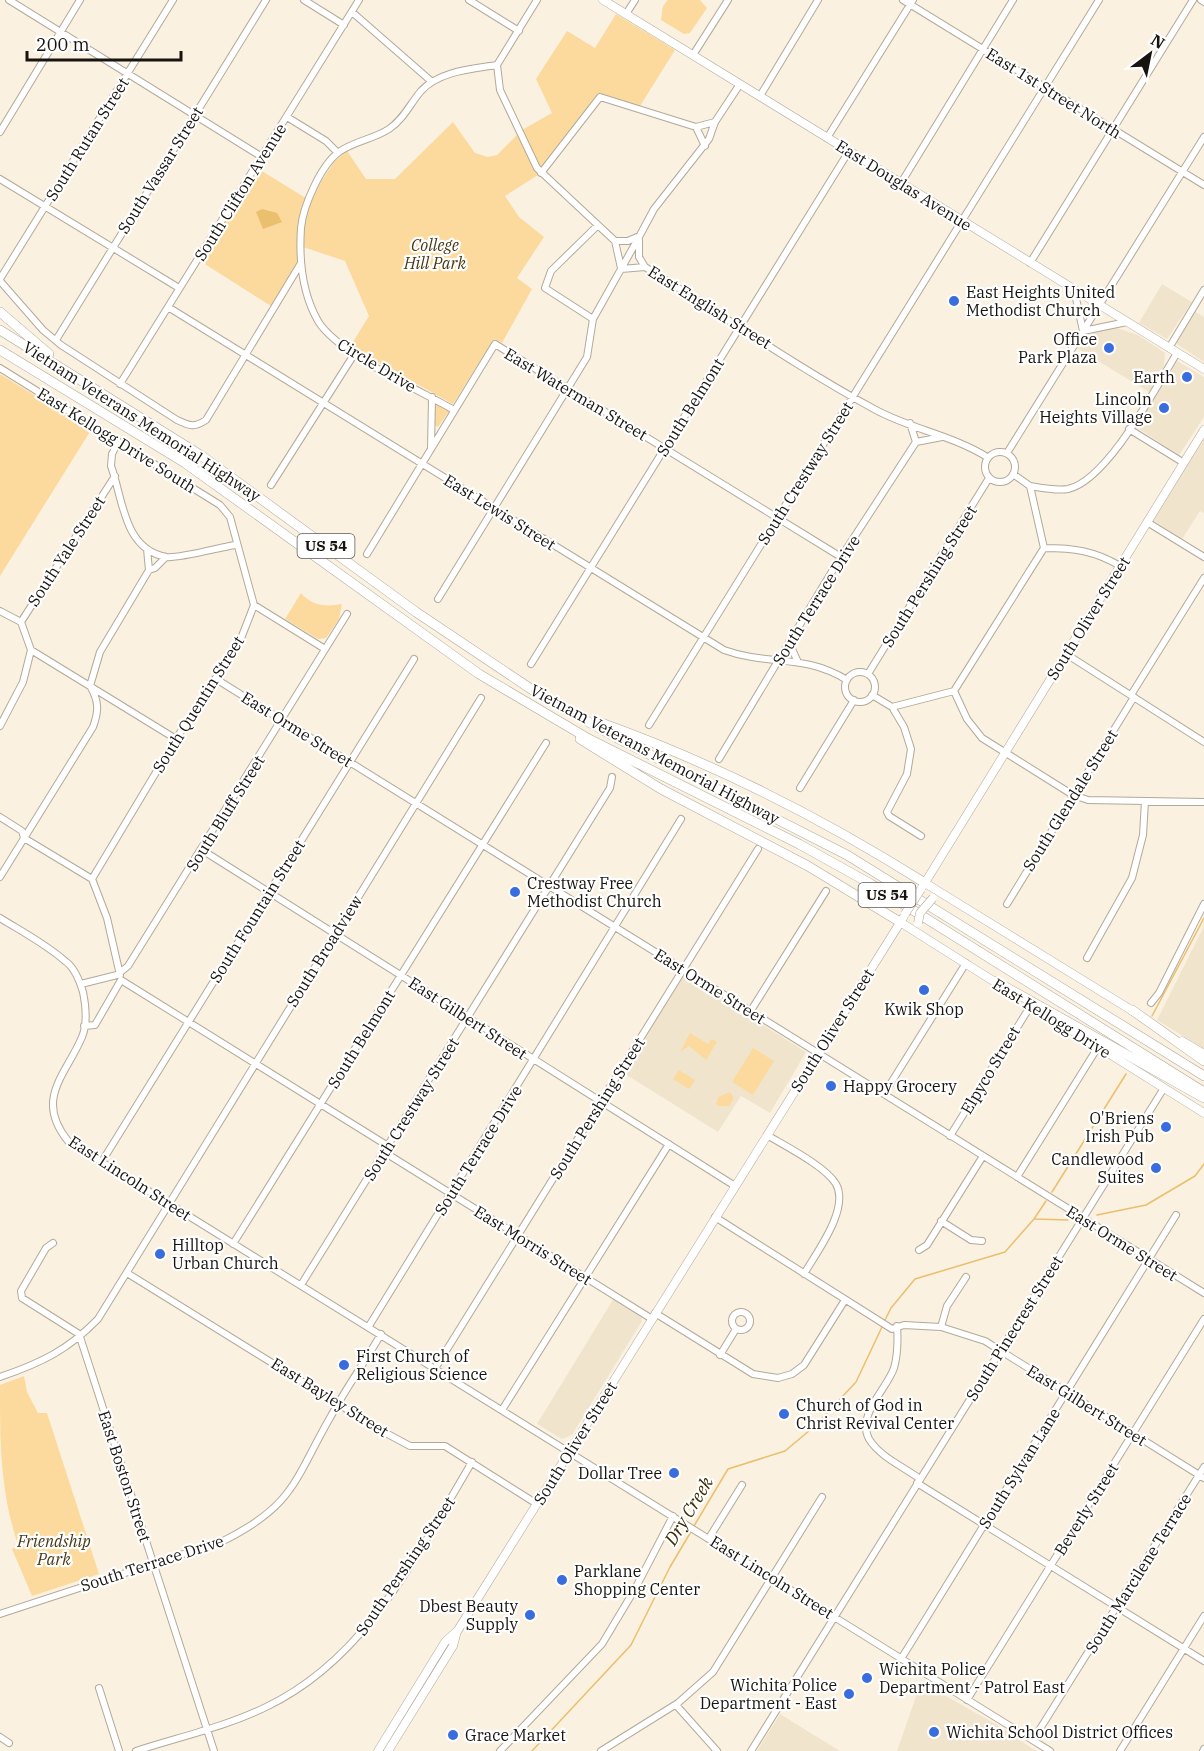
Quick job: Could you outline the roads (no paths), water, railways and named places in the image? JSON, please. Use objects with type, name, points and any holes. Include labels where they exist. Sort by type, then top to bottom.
[{"type":"highway","points":[[0,312],[81,379]]},
{"type":"highway","name":"Vietnam Veterans Memorial Highway","points":[[0,330],[202,456],[460,643],[571,712],[847,855],[1204,1076]]},
{"type":"highway","name":"Vietnam Veterans Memorial Highway","points":[[0,350],[185,464],[441,649],[557,721],[799,844],[871,884],[1204,1092]]},
{"type":"highway","points":[[571,712],[613,727],[786,803],[863,844],[923,886]]},
{"type":"highway","points":[[557,721],[593,749],[631,771],[714,818],[903,918]]},
{"type":"highway","points":[[995,981],[1204,1098]]},
{"type":"highway","points":[[1132,1010],[1204,1061]]},
{"type":"main road","name":"East Douglas Avenue","points":[[603,0],[1204,369]]},
{"type":"main road","name":"South Oliver Street","points":[[378,1751],[446,1642],[458,1630],[569,1453],[1204,430]]},
{"type":"main road","points":[[923,886],[949,897],[1204,1054]]},
{"type":"main road","points":[[924,937],[918,923],[920,913],[933,898],[949,897]]},
{"type":"main road","name":"East Kellogg Drive","points":[[903,918],[924,937],[1204,1113]]},
{"type":"main road","name":"South Oliver Street","points":[[388,1751],[453,1646],[458,1630]]},
{"type":"street","points":[[9,0],[262,157]]},
{"type":"street","points":[[0,132],[80,0]]},
{"type":"street","name":"South Rutan Street","points":[[0,280],[173,0]]},
{"type":"street","name":"South Vassar Street","points":[[56,340],[266,0]]},
{"type":"street","points":[[304,0],[344,25]]},
{"type":"street","name":"South Clifton Avenue","points":[[120,384],[359,0]]},
{"type":"street","points":[[469,0],[519,31]]},
{"type":"street","points":[[537,0],[497,64],[501,90],[541,173],[615,241],[621,269]]},
{"type":"street","points":[[626,14],[635,0]]},
{"type":"street","points":[[693,55],[728,0]]},
{"type":"street","points":[[760,96],[818,0]]},
{"type":"street","name":"East 1st Street North","points":[[903,0],[912,2],[1045,88],[1204,185]]},
{"type":"street","points":[[901,183],[1013,0]]},
{"type":"street","name":"South Crestway Street","points":[[649,725],[1099,0]]},
{"type":"street","points":[[1030,263],[1193,0]]},
{"type":"street","points":[[827,138],[912,2]]},
{"type":"street","points":[[352,12],[431,81]]},
{"type":"street","points":[[286,117],[326,141],[338,153],[391,128],[431,81],[455,72],[497,64]]},
{"type":"street","points":[[438,599],[587,357],[593,319],[654,209],[705,146],[715,122],[740,84]]},
{"type":"street","points":[[541,173],[600,98],[696,127],[715,122]]},
{"type":"street","points":[[696,127],[705,146]]},
{"type":"street","points":[[1007,453],[1204,137]]},
{"type":"street","name":"South Belmont","points":[[531,664],[849,151]]},
{"type":"street","name":"Circle Drive","points":[[338,153],[306,204],[302,223],[301,262],[304,282],[317,320],[334,340],[355,354],[454,410]]},
{"type":"street","points":[[0,179],[179,288]]},
{"type":"street","points":[[593,319],[545,288],[551,271],[598,225]]},
{"type":"street","points":[[615,241],[628,242],[639,237]]},
{"type":"street","name":"East English Street","points":[[639,237],[639,257],[645,267],[877,411],[948,437],[987,457]]},
{"type":"street","points":[[0,280],[56,340],[120,384],[191,427],[206,420],[301,262]]},
{"type":"street","points":[[621,269],[630,266],[645,267]]},
{"type":"street","points":[[1074,289],[1083,331]]},
{"type":"street","points":[[1169,348],[1204,290]]},
{"type":"street","name":"East Lewis Street","points":[[168,307],[703,637],[741,656],[796,660],[823,667],[847,680]]},
{"type":"street","points":[[1083,331],[1126,322]]},
{"type":"street","name":"East Waterman Street","points":[[454,410],[495,344],[841,557]]},
{"type":"street","points":[[1014,474],[1030,486],[1068,489],[1092,476],[1129,429],[1177,353]]},
{"type":"street","points":[[271,485],[355,354]]},
{"type":"street","name":"East Kellogg Drive South","points":[[0,368],[214,500],[230,517],[236,545]]},
{"type":"street","points":[[431,450],[432,398]]},
{"type":"street","points":[[367,554],[424,464],[454,410]]},
{"type":"street","points":[[910,423],[916,442],[948,437]]},
{"type":"street","points":[[1129,429],[1184,463]]},
{"type":"street","points":[[118,442],[112,454],[111,466],[123,509],[134,537],[147,549],[166,557],[236,545],[254,605],[325,649]]},
{"type":"street","name":"South Terrace Drive","points":[[718,759],[841,557],[916,442]]},
{"type":"street","points":[[997,451],[1007,453],[1015,464],[1014,474],[1002,482],[989,478],[984,468],[987,457],[997,451]]},
{"type":"street","name":"South Yale Street","points":[[31,650],[21,622],[115,476]]},
{"type":"street","name":"South Pershing Street","points":[[868,674],[989,478]]},
{"type":"street","points":[[892,707],[954,692],[1044,548],[1030,486]]},
{"type":"street","points":[[1147,522],[1204,557]]},
{"type":"street","points":[[1044,548],[1085,550],[1100,554],[1120,566]]},
{"type":"street","points":[[0,877],[93,727],[98,713],[97,698],[90,686],[100,652],[149,570],[147,549]]},
{"type":"street","points":[[149,570],[156,568],[166,557]]},
{"type":"street","name":"South Glendale Street","points":[[1007,904],[1204,578]]},
{"type":"street","name":"South Quentin Street","points":[[92,879],[176,739],[240,641],[254,605]]},
{"type":"street","points":[[0,611],[21,622]]},
{"type":"street","name":"South Bluff Street","points":[[119,973],[128,966],[202,850],[347,614]]},
{"type":"street","points":[[789,642],[796,660]]},
{"type":"street","points":[[0,726],[23,682],[31,650],[176,739]]},
{"type":"street","points":[[1066,654],[1204,742]]},
{"type":"street","name":"South Fountain Street","points":[[101,1163],[414,659]]},
{"type":"street","points":[[854,673],[868,674],[874,686],[872,695],[864,701],[854,700],[845,690],[847,680],[854,673]]},
{"type":"street","name":"East Orme Street","points":[[216,679],[1204,1293]]},
{"type":"street","points":[[954,692],[975,730],[1005,753],[1073,795],[1088,800],[1204,802]]},
{"type":"street","points":[[872,695],[892,707],[904,727],[911,749],[907,774],[887,812],[921,836]]},
{"type":"street","name":"South Broadview","points":[[0,1377],[56,1355],[80,1338],[98,1319],[167,1203],[481,698]]},
{"type":"street","points":[[800,788],[854,700]]},
{"type":"street","name":"South Belmont","points":[[233,1244],[546,743]]},
{"type":"street","name":"South Crestway Street","points":[[301,1285],[610,788],[612,777]]},
{"type":"street","points":[[1087,958],[1132,878],[1143,835],[1145,801]]},
{"type":"street","points":[[0,817],[22,831],[24,838],[92,879],[107,918],[121,980],[95,1024],[84,1026],[87,1012],[81,984],[67,962],[0,918]]},
{"type":"street","name":"South Terrace Drive","points":[[369,1326],[681,819]]},
{"type":"street","name":"South Pershing Street","points":[[436,1367],[758,849]]},
{"type":"street","name":"East Gilbert Street","points":[[202,850],[735,1186]]},
{"type":"street","points":[[750,1012],[826,891]]},
{"type":"street","points":[[1151,1003],[1159,993],[1204,904]]},
{"type":"street","points":[[884,1094],[966,963]]},
{"type":"street","points":[[81,984],[119,973]]},
{"type":"street","name":"East Morris Street","points":[[121,980],[320,1104],[451,1194],[585,1277],[761,1377],[778,1378],[792,1374],[807,1360],[845,1300]]},
{"type":"street","name":"Elpyco Street","points":[[951,1136],[1030,1005]]},
{"type":"street","name":"East Lincoln Street","points":[[84,1026],[83,1036],[55,1086],[53,1105],[58,1127],[68,1141],[436,1367],[569,1453],[1050,1751]]},
{"type":"street","points":[[1017,1177],[1098,1047]]},
{"type":"street","name":"South Pinecrest Street","points":[[751,1751],[1164,1088]]},
{"type":"street","points":[[767,1135],[821,1170],[836,1185],[839,1203],[836,1218],[804,1274]]},
{"type":"street","points":[[502,1410],[669,1144]]},
{"type":"street","points":[[919,1250],[927,1245],[983,1156]]},
{"type":"street","name":"South Sylvan Lane","points":[[901,1659],[1176,1215]]},
{"type":"street","name":"East Gilbert Street","points":[[715,1217],[892,1329],[897,1326],[941,1327],[985,1341],[1202,1476]]},
{"type":"street","points":[[941,1221],[971,1240],[982,1241]]},
{"type":"street","points":[[53,1243],[46,1248],[21,1292],[22,1298],[79,1334],[80,1338]]},
{"type":"street","name":"East Bayley Street","points":[[127,1273],[410,1446],[445,1446],[537,1504]]},
{"type":"street","points":[[941,1327],[947,1306],[966,1277]]},
{"type":"street","name":"Beverly Street","points":[[967,1700],[1204,1319]]},
{"type":"street","points":[[897,1326],[898,1348],[894,1369],[867,1416],[868,1437],[881,1453],[984,1524],[1204,1661]]},
{"type":"street","points":[[720,1355],[736,1329]]},
{"type":"street","name":"South Terrace Drive","points":[[0,1614],[69,1589],[223,1541],[251,1527],[274,1509],[290,1492],[305,1468],[338,1403],[381,1334]]},
{"type":"street","name":"East Boston Street","points":[[80,1338],[214,1751]]},
{"type":"street","name":"South Pershing Street","points":[[136,1751],[207,1729],[277,1701],[299,1688],[350,1647],[374,1618],[413,1560],[472,1462]]},
{"type":"street","name":"South Marcilene Terrace","points":[[1033,1740],[1116,1606],[1202,1476],[1204,1467]]},
{"type":"street","points":[[708,1538],[742,1485]]},
{"type":"street","points":[[600,1751],[676,1705],[713,1672],[822,1497]]},
{"type":"street","points":[[500,1751],[602,1644],[635,1590],[673,1516]]},
{"type":"street","points":[[1120,1751],[1204,1616]]},
{"type":"street","points":[[99,1688],[119,1751]]},
{"type":"street","points":[[676,1705],[717,1751]]},
{"type":"street","points":[[0,1737],[9,1743]]},
{"type":"waterway","points":[[1152,1016],[1204,918]]},
{"type":"waterway","points":[[1052,1192],[1126,1074]]},
{"type":"waterway","name":"Dry Creek","points":[[1097,1215],[1146,1205],[1195,1176],[1204,1164]]},
{"type":"waterway","name":"Dry Creek","points":[[884,1322],[891,1308],[915,1279],[1005,1252],[1034,1219],[1046,1201]]},
{"type":"waterway","name":"Dry Creek","points":[[1035,1219],[1068,1220]]},
{"type":"waterway","name":"Dry Creek","points":[[694,1526],[728,1469],[785,1451],[816,1425],[856,1382],[882,1327]]},
{"type":"waterway","name":"Dry Creek","points":[[532,1751],[631,1645],[670,1567],[692,1530]]},
{"type":"place","name":"East Heights United Methodist Church","points":[[954,301]]},
{"type":"place","name":"Office Park Plaza","points":[[1109,348]]},
{"type":"place","name":"Earth","points":[[1187,377]]},
{"type":"place","name":"Lincoln Heights Village","points":[[1164,408]]},
{"type":"place","name":"Crestway Free Methodist Church","points":[[515,892]]},
{"type":"place","name":"Kwik Shop","points":[[924,990]]},
{"type":"place","name":"Happy Grocery","points":[[831,1086]]},
{"type":"place","name":"O'Briens Irish Pub","points":[[1166,1127]]},
{"type":"place","name":"Candlewood Suites","points":[[1156,1168]]},
{"type":"place","name":"Hilltop Urban Church","points":[[160,1254]]},
{"type":"place","name":"First Church of Religious Science","points":[[344,1365]]},
{"type":"place","name":"Church of God in Christ Revival Center","points":[[784,1414]]},
{"type":"place","name":"Dollar Tree","points":[[674,1473]]},
{"type":"place","name":"Parklane Shopping Center","points":[[562,1580]]},
{"type":"place","name":"Dbest Beauty Supply","points":[[530,1615]]},
{"type":"place","name":"Wichita Police Department - Patrol East","points":[[867,1678]]},
{"type":"place","name":"Wichita Police Department - East","points":[[849,1694]]},
{"type":"place","name":"Wichita School District Offices","points":[[934,1732]]},
{"type":"place","name":"Grace Market","points":[[453,1735]]},
{"type":"park label","name":"College Hill Park","points":[[435,254]]},
{"type":"park label","name":"Friendship Park","points":[[54,1550]]}]
